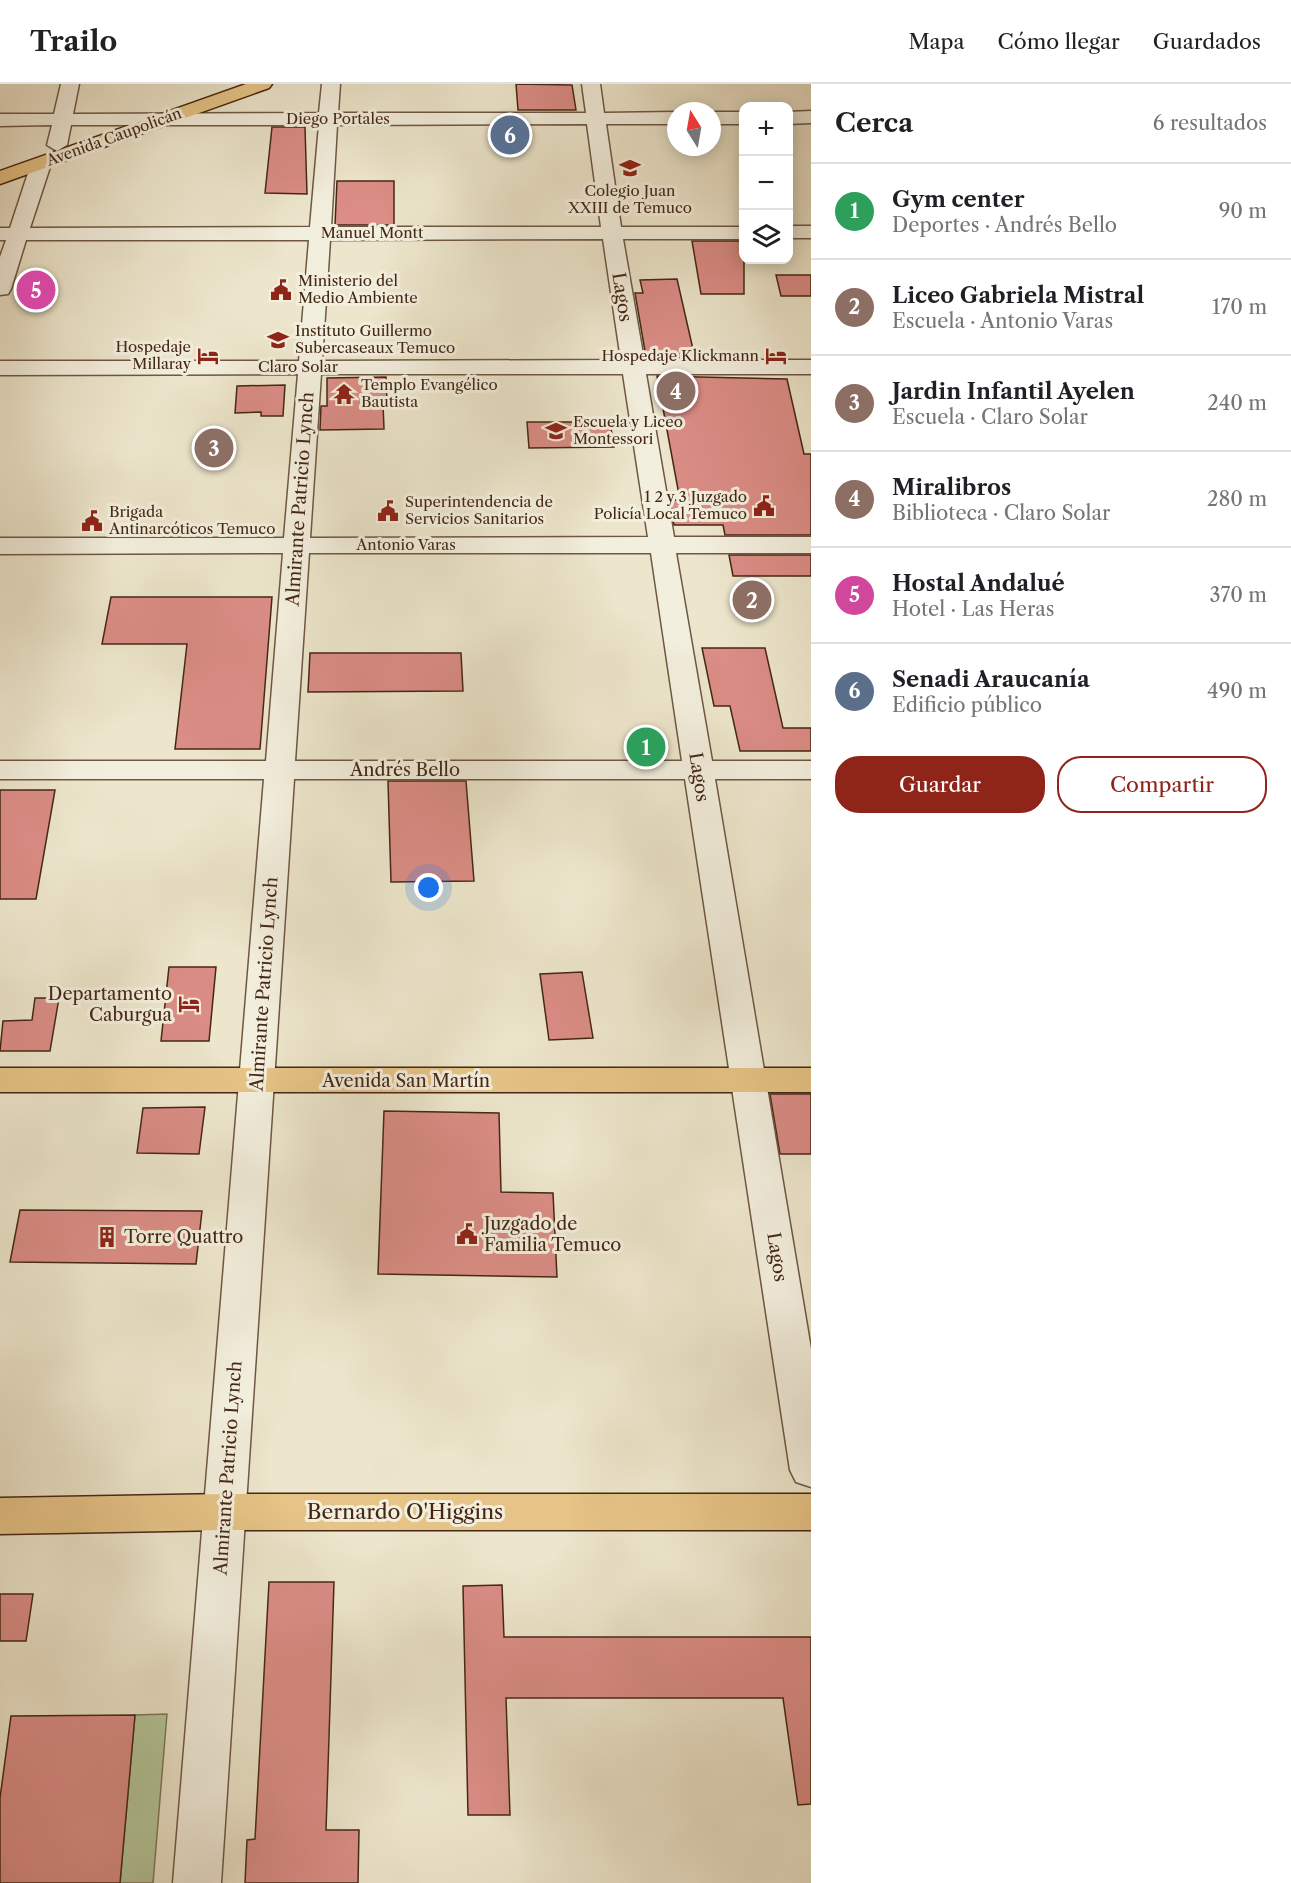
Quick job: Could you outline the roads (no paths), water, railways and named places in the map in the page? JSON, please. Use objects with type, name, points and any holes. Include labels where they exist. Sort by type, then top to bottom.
[{"type":"main road","name":"Avenida Caupolicán","points":[[0,165],[229,84]]},
{"type":"main road","name":"Avenida Caupolicán","points":[[0,178],[262,84]]},
{"type":"main road","name":"Avenida San Martín","points":[[0,1080],[811,1080]]},
{"type":"main road","name":"Bernardo O'Higgins","points":[[0,1516],[225,1512],[811,1512]]},
{"type":"street","points":[[57,145],[70,84]]},
{"type":"street","name":"Almirante Patricio Lynch","points":[[197,1883],[331,84]]},
{"type":"street","name":"Lagos","points":[[591,84],[633,367],[811,1470]]},
{"type":"street","points":[[793,118],[811,117]]},
{"type":"street","name":"Diego Portales","points":[[0,120],[667,118]]},
{"type":"street","points":[[721,118],[739,118]]},
{"type":"street","points":[[0,289],[8,234],[40,164]]},
{"type":"street","name":"Manuel Montt","points":[[8,234],[739,232]]},
{"type":"street","points":[[793,232],[811,232]]},
{"type":"street","name":"Claro Solar","points":[[0,368],[811,367]]},
{"type":"street","name":"Antonio Varas","points":[[0,546],[811,545]]},
{"type":"street","name":"Andrés Bello","points":[[0,770],[811,770]]},
{"type":"place","name":"Senadi Araucanía","points":[[510,135]]},
{"type":"place","name":"Colegio Juan XXIII de Temuco","points":[[630,168]]},
{"type":"place","name":"Hostal Andalué","points":[[36,290]]},
{"type":"place","name":"Ministerio del Medio Ambiente","points":[[281,290]]},
{"type":"place","name":"Instituto Guillermo Subercaseaux Temuco","points":[[278,340]]},
{"type":"place","name":"Hospedaje Millaray","points":[[208,356]]},
{"type":"place","name":"Hospedaje Klickmann","points":[[776,356]]},
{"type":"place","name":"Miralibros","points":[[676,391]]},
{"type":"place","name":"Templo Evangélico Bautista","points":[[344,394]]},
{"type":"place","name":"Escuela y Liceo Montessori","points":[[556,431]]},
{"type":"place","name":"Jardin Infantil Ayelen","points":[[214,448]]},
{"type":"place","name":"1 2 y 3 Juzgado Policía Local Temuco","points":[[764,506]]},
{"type":"place","name":"Superintendencia de Servicios Sanitarios","points":[[388,511]]},
{"type":"place","name":"Brigada Antinarcóticos Temuco","points":[[92,521]]},
{"type":"place","name":"Liceo Gabriela Mistral","points":[[752,600]]},
{"type":"place","name":"Gym center","points":[[646,747]]},
{"type":"place","name":"Departamento Caburgua","points":[[189,1004]]},
{"type":"place","name":"Juzgado de Familia Temuco","points":[[467,1234]]},
{"type":"place","name":"Torre Quattro","points":[[107,1237]]}]
